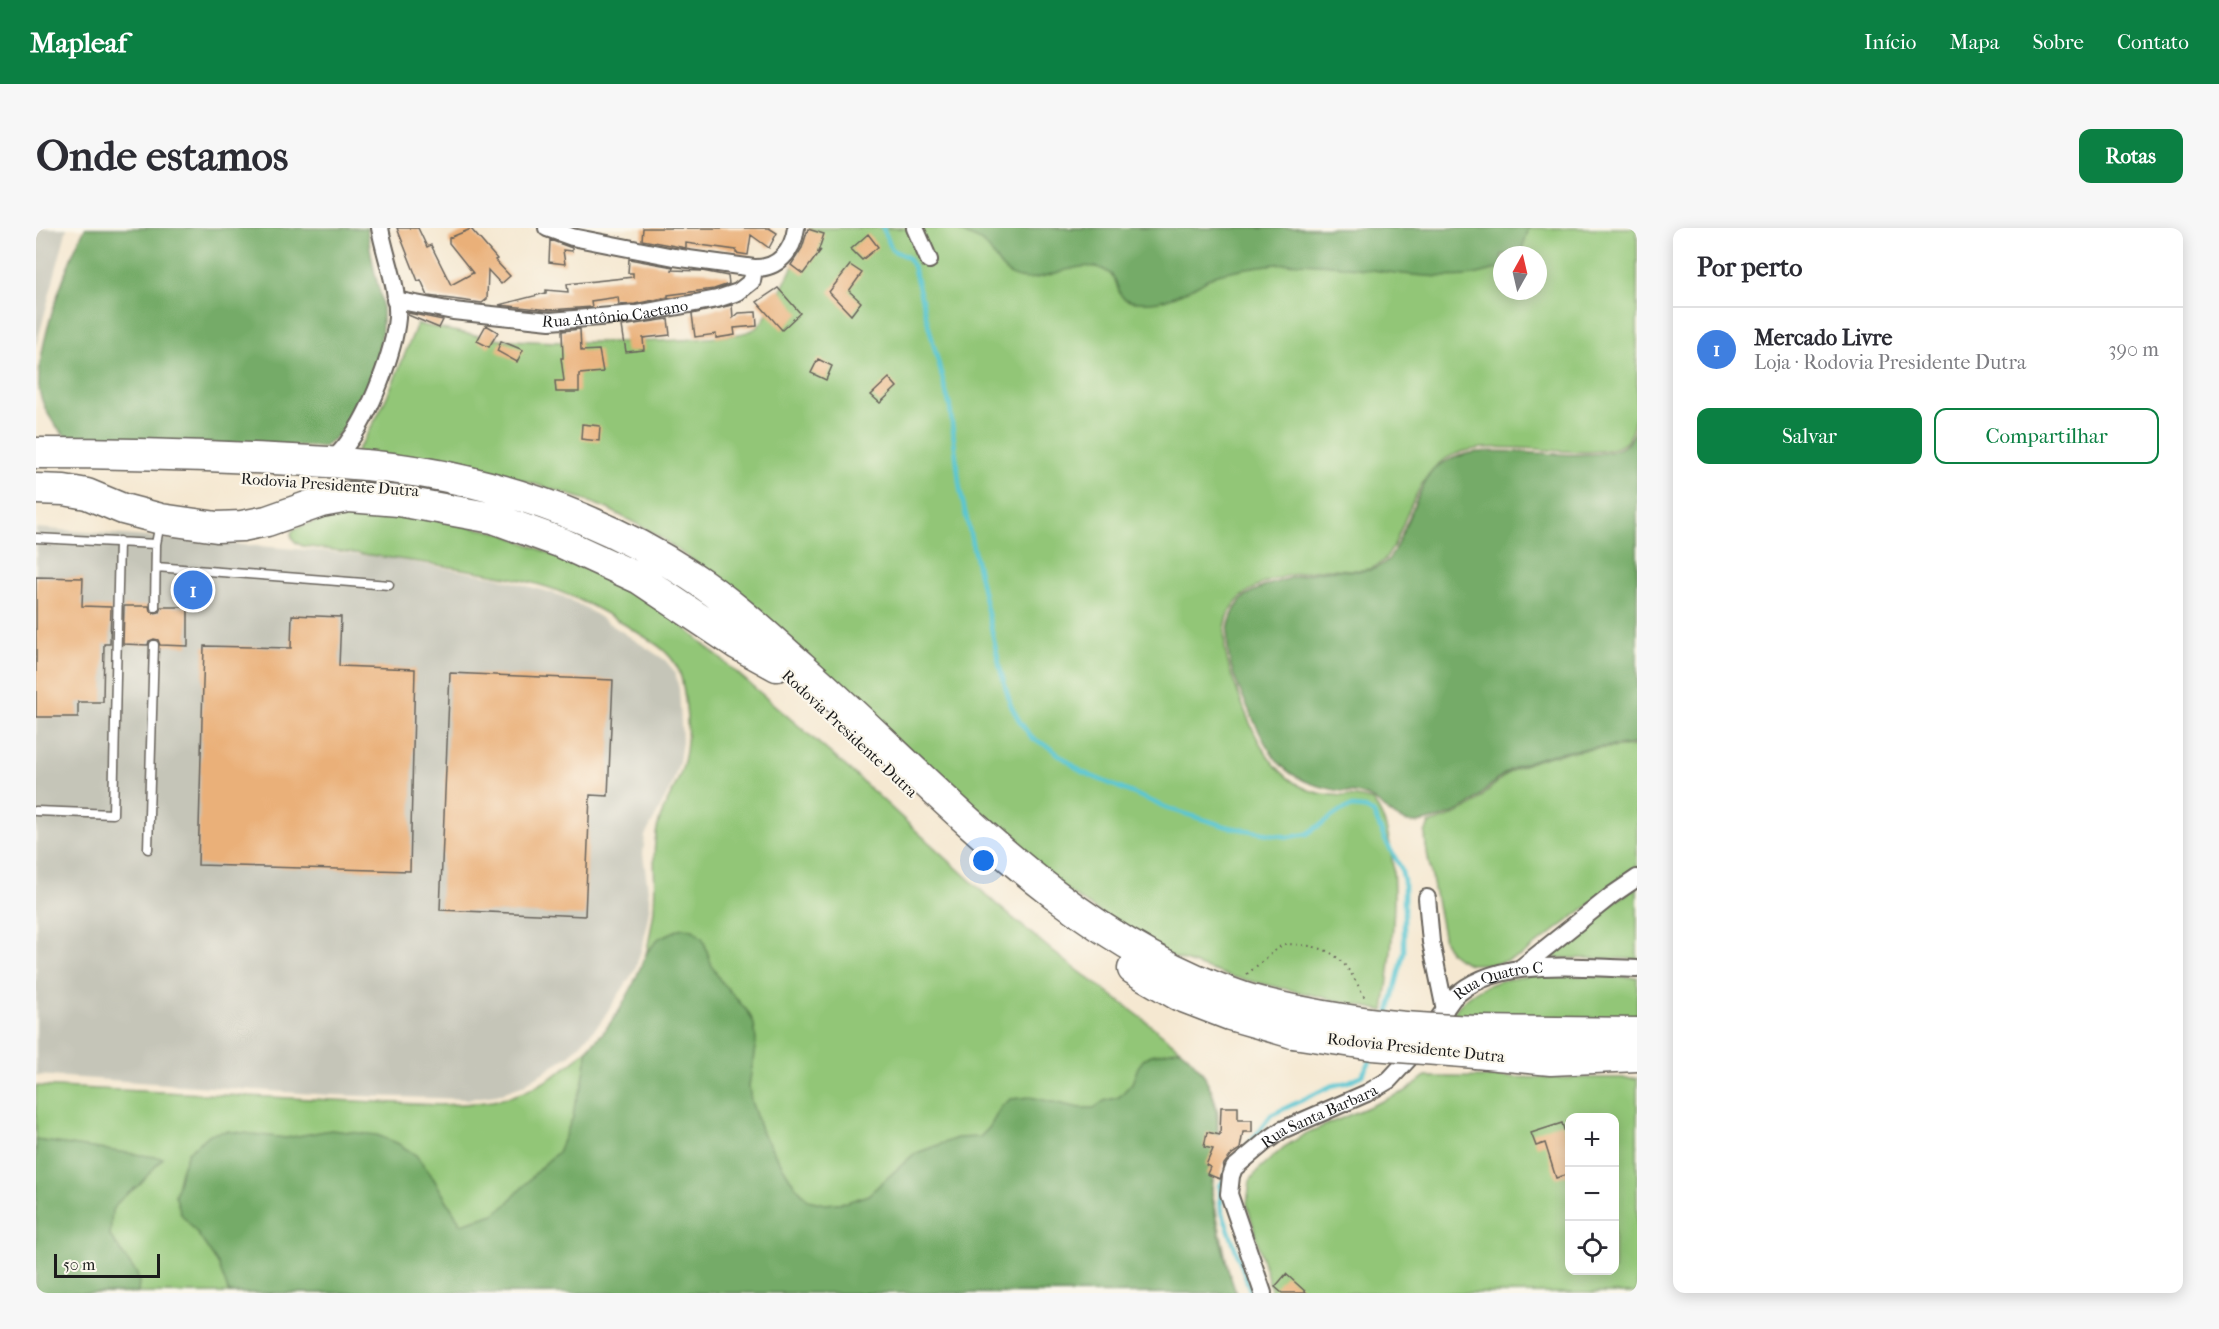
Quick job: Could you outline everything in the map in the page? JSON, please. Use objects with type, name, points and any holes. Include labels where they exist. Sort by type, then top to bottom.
[{"type":"highway","name":"Rodovia Presidente Dutra","points":[[36,453],[166,453],[331,462],[423,472],[509,493],[607,530],[690,575],[735,607],[853,712],[957,812],[1060,898],[1123,941],[1196,980],[1244,998],[1295,1022]]},
{"type":"highway","name":"Rodovia Presidente Dutra","points":[[36,473],[142,472],[340,482],[431,491],[482,503],[563,530],[644,567],[710,608],[777,666],[1007,878],[1067,926],[1117,960],[1178,995],[1230,1015],[1295,1022],[1415,1029],[1551,1060],[1637,1056]]},
{"type":"highway","points":[[36,489],[87,494],[123,509],[158,532],[242,526],[267,521],[321,502],[349,497],[399,501],[493,518],[562,543],[640,579],[737,644],[777,666]]},
{"type":"highway","name":"Rodovia Presidente Dutra","points":[[1477,1042],[1637,1033]]},
{"type":"street","points":[[331,462],[350,441],[372,402],[393,340],[397,317],[380,228]]},
{"type":"street","points":[[547,228],[583,240],[674,257],[754,268],[770,267],[778,263],[793,241],[796,228]]},
{"type":"street","points":[[915,228],[929,260]]},
{"type":"street","name":"Rua Antônio Caetano","points":[[395,300],[453,311],[522,319],[550,321],[593,319],[636,314],[725,297],[750,284],[754,277],[754,268]]},
{"type":"street","points":[[1522,967],[1612,895],[1637,878]]},
{"type":"street","points":[[1427,898],[1431,942],[1444,1010]]},
{"type":"street","name":"Rua Quatro C","points":[[1397,1072],[1414,1053],[1453,998],[1471,983],[1487,976],[1522,967],[1637,969]]},
{"type":"street","name":"Rua Santa Barbara","points":[[1263,1293],[1229,1194],[1234,1168],[1282,1130],[1367,1093],[1389,1080],[1397,1072]]},
{"type":"lane","points":[[36,538],[119,541],[158,532],[155,606]]},
{"type":"lane","points":[[36,811],[113,813],[119,541]]},
{"type":"lane","points":[[156,567],[389,585]]},
{"type":"lane","points":[[148,849],[154,645]]},
{"type":"path","points":[[1227,992],[1283,944],[1307,945],[1332,952],[1352,972],[1366,1000]]},
{"type":"shaded area","points":[[36,228],[67,228],[36,347]]},
{"type":"shaded area","points":[[36,528],[332,552],[386,558],[496,577],[562,596],[584,607],[665,660],[675,672],[679,689],[682,741],[679,762],[672,785],[645,836],[643,854],[650,904],[644,940],[635,970],[600,1023],[570,1055],[522,1086],[496,1095],[468,1099],[328,1095],[36,1075]]},
{"type":"green space","points":[[85,228],[367,228],[381,298],[382,325],[376,365],[370,384],[351,419],[324,447],[69,439],[46,411],[39,389],[39,372],[47,330],[61,284]]},
{"type":"green space","points":[[809,228],[1637,228],[1637,413],[1632,432],[1626,442],[1601,451],[1492,447],[1452,456],[1436,466],[1430,473],[1412,503],[1394,546],[1379,564],[1367,569],[1327,569],[1277,579],[1241,597],[1230,612],[1225,630],[1226,653],[1246,715],[1262,748],[1285,775],[1299,785],[1315,792],[1359,797],[1373,801],[1384,820],[1390,845],[1394,903],[1384,1011],[1232,977],[1163,954],[1067,891],[699,565],[652,532],[608,509],[580,498],[492,471],[356,452],[382,406],[417,324],[488,337],[531,341],[639,342],[741,334],[756,328],[762,321],[786,281]]},
{"type":"green space","points":[[956,228],[1529,228],[1523,246],[1493,246],[1493,270],[1476,275],[1419,276],[1325,264],[1277,264],[1218,274],[1177,295],[1147,302],[1130,301],[1124,298],[1112,275],[1095,267],[1071,269],[1035,278],[1024,279],[1013,276],[1000,266],[983,243]]},
{"type":"green space","points":[[1637,424],[1637,744],[1576,750],[1532,760],[1505,773],[1461,810],[1417,823],[1398,818],[1367,796],[1312,784],[1283,767],[1272,755],[1263,739],[1238,686],[1230,662],[1229,625],[1240,602],[1270,584],[1297,576],[1333,570],[1353,571],[1379,567],[1390,558],[1394,551],[1430,474],[1439,465],[1451,459],[1471,453],[1493,451],[1595,454],[1612,451],[1629,442]]},
{"type":"green space","points":[[380,513],[406,514],[502,533],[621,584],[678,622],[850,770],[996,904],[1056,954],[1186,1054],[1201,1070],[1212,1091],[1218,1112],[1212,1192],[1230,1278],[1236,1293],[41,1293],[36,1289],[36,1086],[439,1105],[494,1101],[525,1091],[568,1066],[606,1029],[634,987],[645,959],[653,917],[658,825],[682,770],[686,750],[686,710],[682,680],[677,666],[654,643],[613,617],[553,589],[486,573],[303,546],[295,541],[291,533],[294,529],[325,519]]},
{"type":"green space","points":[[1637,746],[1637,869],[1521,956],[1495,964],[1469,964],[1451,953],[1444,941],[1426,847],[1425,833],[1429,824],[1466,809],[1510,772],[1540,759],[1572,752]]},
{"type":"green space","points":[[1637,887],[1637,959],[1546,958],[1611,904]]},
{"type":"green space","points":[[682,928],[693,930],[703,939],[712,966],[720,980],[749,1013],[754,1024],[756,1041],[749,1086],[751,1101],[762,1133],[793,1183],[808,1200],[825,1204],[847,1202],[868,1195],[914,1154],[957,1138],[980,1137],[989,1128],[1001,1107],[1011,1099],[1030,1097],[1080,1108],[1094,1108],[1104,1101],[1119,1097],[1132,1083],[1144,1059],[1151,1055],[1180,1049],[1202,1072],[1213,1097],[1217,1141],[1212,1194],[1221,1244],[1236,1293],[229,1293],[218,1264],[181,1214],[175,1195],[188,1152],[210,1134],[227,1131],[286,1138],[331,1130],[377,1135],[397,1143],[416,1155],[432,1176],[461,1224],[494,1214],[505,1206],[558,1152],[573,1117],[575,1103],[582,1086],[588,1049],[619,1011],[647,952],[659,938]]},
{"type":"green space","points":[[1541,975],[1637,977],[1637,1019],[1450,1017],[1468,997],[1489,984]]},
{"type":"green space","points":[[1424,1077],[1637,1078],[1637,1293],[1272,1293],[1247,1204],[1250,1181],[1257,1171],[1284,1147],[1307,1133],[1406,1091]]},
{"type":"green space","points":[[36,1140],[163,1158],[112,1210],[110,1236],[137,1274],[138,1293],[41,1293],[36,1289]]},
{"type":"building","points":[[397,228],[418,228],[427,247],[431,245],[451,285],[473,273],[449,243],[449,238],[471,229],[510,276],[501,284],[488,270],[487,299],[482,303],[428,296],[421,280],[418,281]]},
{"type":"building","points":[[643,228],[769,228],[777,233],[769,248],[751,235],[748,255],[736,253],[736,250],[686,243],[686,248],[642,240]]},
{"type":"building","points":[[808,229],[824,234],[818,252],[821,250],[803,274],[791,265],[802,248]]},
{"type":"building","points":[[868,234],[878,247],[862,260],[851,249]]},
{"type":"building","points":[[550,240],[572,248],[572,251],[563,250],[565,264],[549,262]]},
{"type":"building","points":[[629,259],[673,267],[672,270],[702,271],[728,276],[729,284],[714,289],[668,295],[668,297],[635,304],[619,305],[618,297],[591,301],[592,307],[550,310],[499,305],[546,293],[546,290],[568,292],[567,284],[633,277],[633,273],[628,273]]},
{"type":"building","points":[[850,265],[862,273],[849,291],[861,302],[851,315],[829,292]]},
{"type":"building","points":[[778,288],[800,313],[782,330],[757,302]]},
{"type":"building","points":[[732,305],[733,318],[739,313],[756,312],[757,326],[734,328],[735,335],[716,338],[716,334],[695,337],[692,314]]},
{"type":"building","points":[[408,313],[443,320],[439,328],[408,315]]},
{"type":"building","points":[[668,319],[670,335],[643,338],[644,350],[626,352],[622,326]]},
{"type":"building","points":[[486,325],[498,332],[489,347],[477,341]]},
{"type":"building","points":[[580,329],[581,351],[599,350],[603,372],[579,374],[579,392],[556,392],[555,381],[564,381],[561,358],[563,358],[562,331]]},
{"type":"building","points":[[501,341],[523,350],[517,362],[497,351]]},
{"type":"building","points":[[818,359],[832,366],[826,380],[811,373]]},
{"type":"building","points":[[889,378],[897,387],[880,403],[871,395]]},
{"type":"building","points":[[582,424],[600,426],[599,441],[581,439]]},
{"type":"building","points":[[36,577],[83,578],[82,606],[111,607],[110,644],[104,644],[103,702],[78,702],[78,717],[36,717]]},
{"type":"building","points":[[124,606],[149,606],[150,611],[154,613],[159,612],[161,607],[188,607],[188,646],[160,645],[158,640],[154,639],[149,641],[148,645],[123,644]]},
{"type":"building","points":[[292,615],[341,617],[339,666],[415,669],[410,871],[198,865],[204,646],[291,648]]},
{"type":"building","points":[[450,673],[613,680],[608,796],[590,795],[585,916],[440,910]]},
{"type":"building","points":[[1221,1107],[1238,1107],[1238,1120],[1252,1120],[1252,1132],[1243,1132],[1240,1149],[1232,1154],[1224,1164],[1220,1179],[1207,1174],[1210,1167],[1206,1165],[1213,1149],[1204,1147],[1207,1132],[1220,1135]]},
{"type":"building","points":[[1562,1123],[1565,1133],[1565,1175],[1556,1178],[1545,1143],[1536,1146],[1531,1133]]},
{"type":"building","points":[[1286,1274],[1307,1293],[1282,1293],[1275,1287]]},
{"type":"waterway","points":[[883,228],[892,250],[907,257],[913,266],[950,407],[960,489],[1001,672],[1011,706],[1020,722],[1032,738],[1049,747],[1082,772],[1170,809],[1228,827],[1288,837],[1307,834],[1342,810],[1352,807],[1364,808],[1374,814],[1401,868],[1404,881],[1404,952],[1388,1016]]},
{"type":"waterway","points":[[1243,1152],[1271,1115],[1331,1086],[1348,1082],[1362,1075],[1374,1055]]},
{"type":"waterway","points":[[1226,1175],[1220,1186],[1221,1208],[1251,1293]]},
{"type":"place","name":"Mercado Livre","points":[[193,590]]}]
